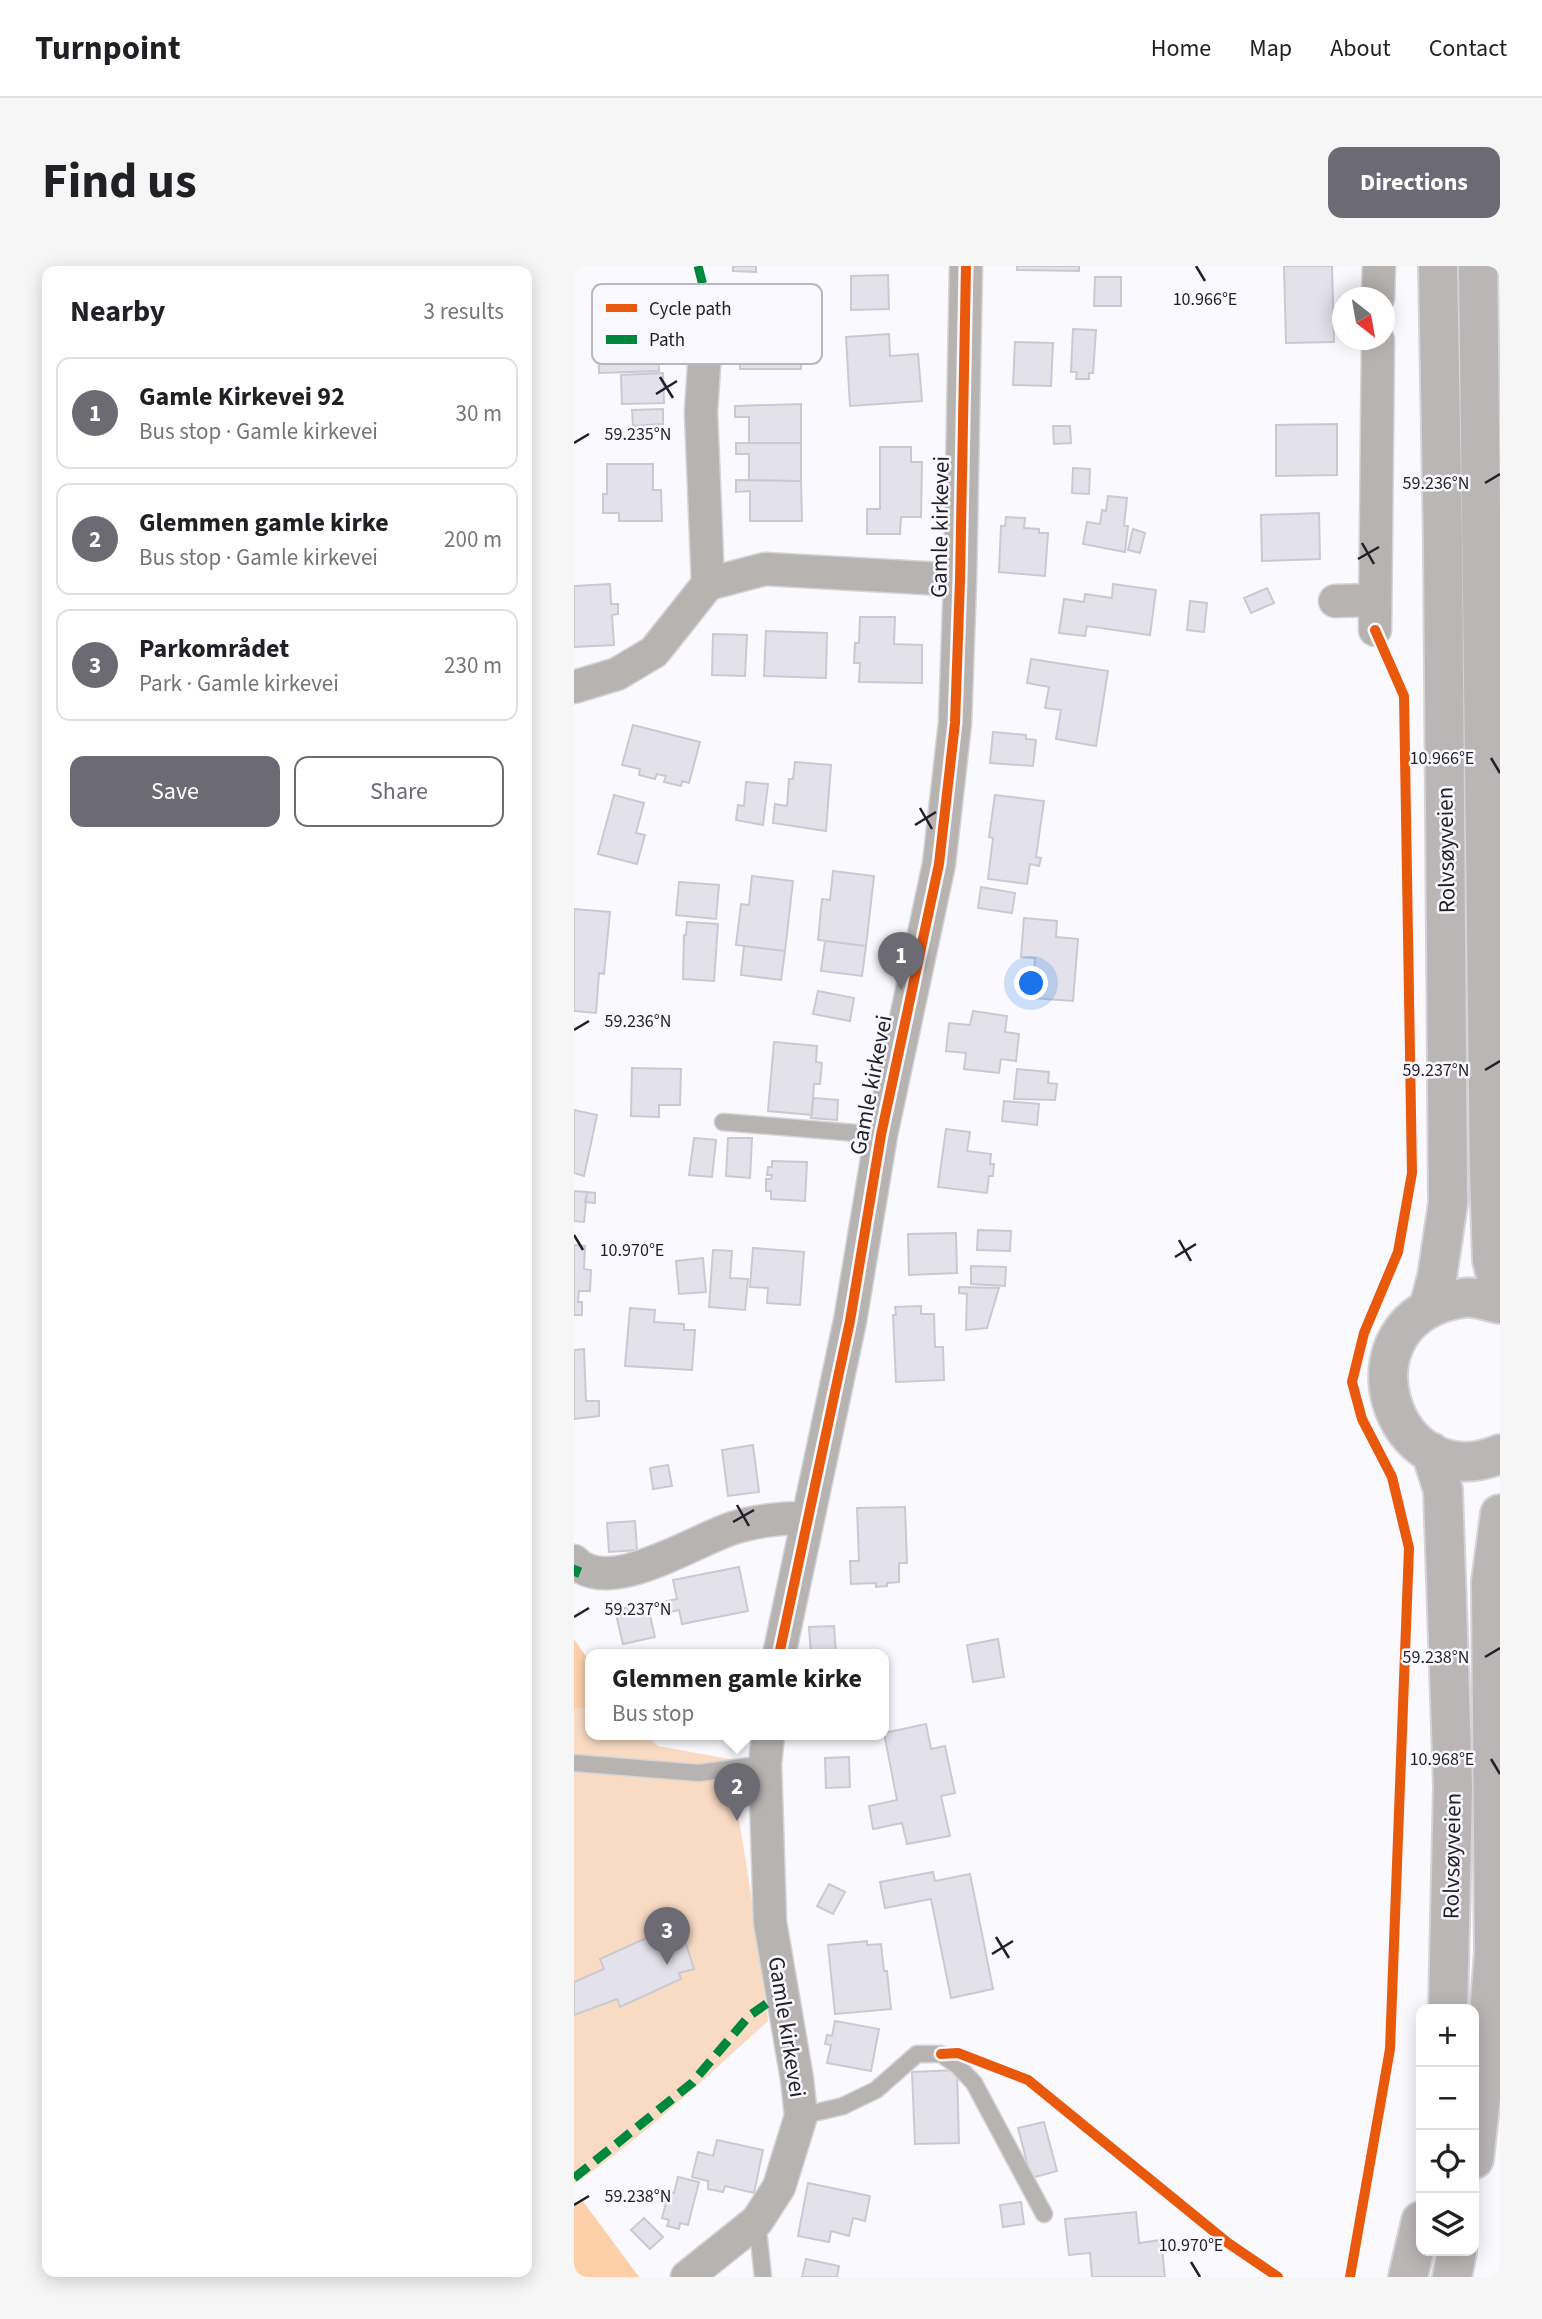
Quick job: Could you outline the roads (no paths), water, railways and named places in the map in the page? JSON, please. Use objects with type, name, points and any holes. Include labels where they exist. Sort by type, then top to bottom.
[{"type":"main road","name":"Rolvsøyveien","points":[[1429,1307],[1437,1277],[1448,1203],[1438,266]]},
{"type":"main road","name":"Rolvsøyveien","points":[[1478,266],[1489,1170],[1492,1260],[1500,1293]]},
{"type":"main road","points":[[1500,1304],[1466,1297],[1429,1307],[1406,1326],[1391,1351],[1387,1381],[1392,1409],[1407,1434],[1431,1452],[1458,1461],[1487,1459],[1500,1454]]},
{"type":"main road","name":"Rolvsøyveien","points":[[1431,1452],[1443,1490],[1453,1786],[1448,2004]]},
{"type":"main road","name":"Rolvsøyveien","points":[[1477,2130],[1494,1953],[1490,1582],[1500,1514]]},
{"type":"main road","points":[[1408,2277],[1416,2243]]},
{"type":"main road","points":[[1452,2277],[1456,2256]]},
{"type":"street","name":"Gamle kirkevei","points":[[780,1649],[850,1321],[881,1135],[939,864],[955,723],[966,266]]},
{"type":"street","points":[[1378,287],[1379,266]]},
{"type":"street","points":[[1335,601],[1374,615],[1378,350]]},
{"type":"street","points":[[704,364],[701,412],[708,584]]},
{"type":"street","points":[[574,687],[617,674],[654,652],[708,584],[765,569],[960,580]]},
{"type":"street","points":[[574,1561],[578,1566],[595,1574],[622,1573],[733,1528],[774,1518],[807,1518]]},
{"type":"street","name":"Gamle kirkevei","points":[[687,2277],[757,2221],[779,2187],[801,2116],[770,1922],[766,1749]]},
{"type":"lane","points":[[723,1122],[881,1135]]},
{"type":"lane","points":[[574,1763],[699,1773],[766,1749]]},
{"type":"lane","points":[[801,2116],[843,2106],[876,2090],[917,2054],[941,2054],[958,2066],[974,2083],[1044,2214]]},
{"type":"lane","points":[[757,2221],[763,2277]]},
{"type":"place","name":"Gamle Kirkevei 92","points":[[901,990]]},
{"type":"place","name":"Glemmen gamle kirke","points":[[737,1821]]},
{"type":"place","name":"Parkområdet","points":[[667,1965]]}]
